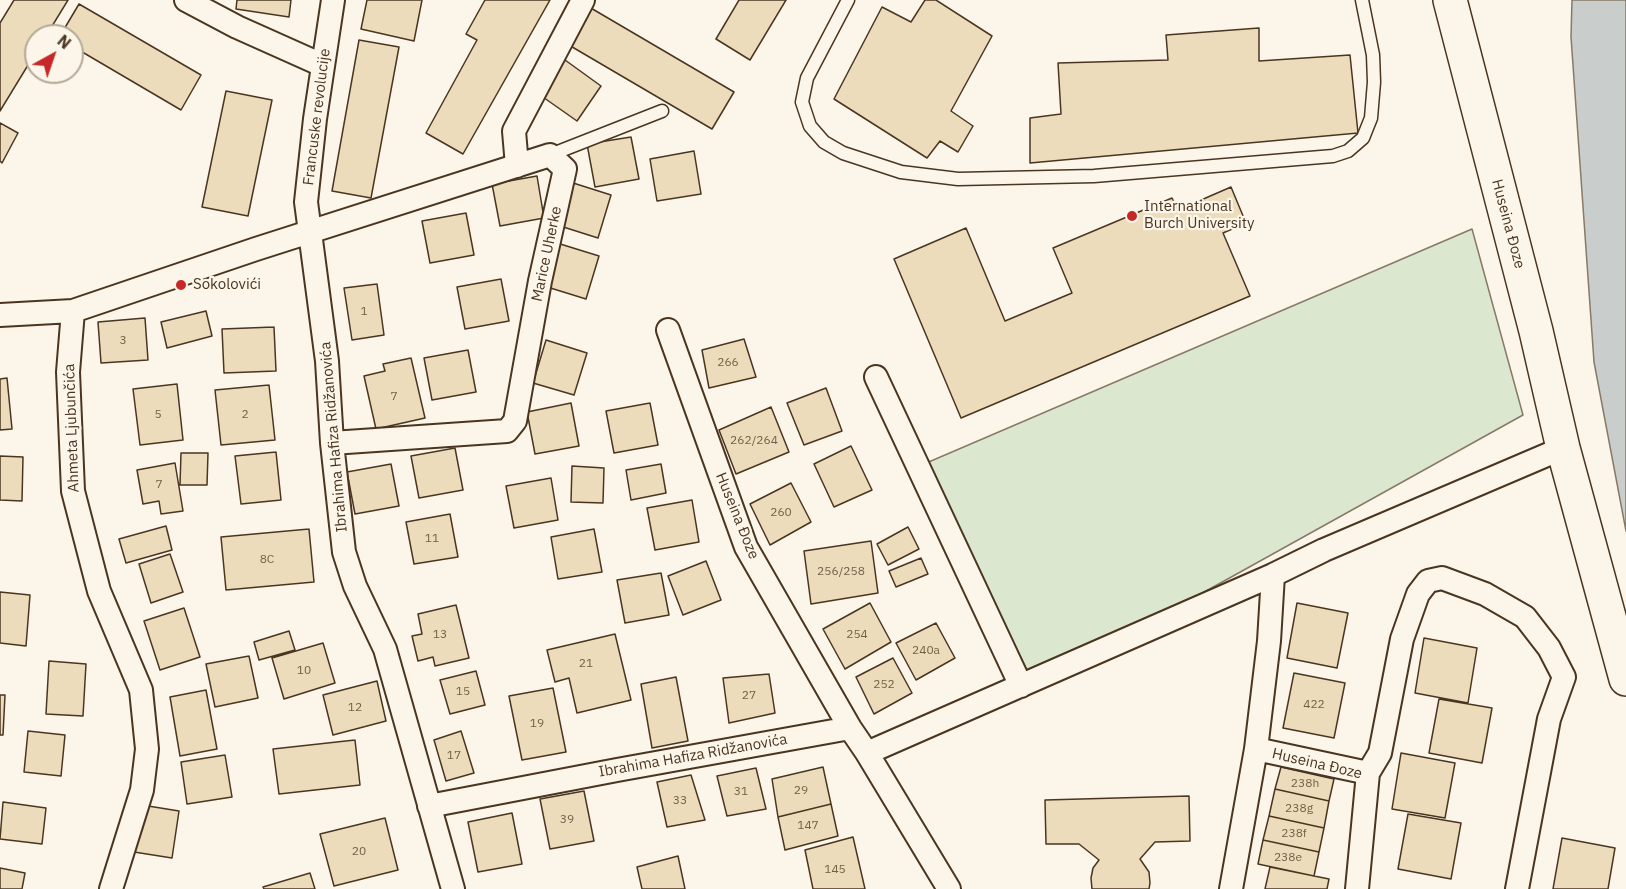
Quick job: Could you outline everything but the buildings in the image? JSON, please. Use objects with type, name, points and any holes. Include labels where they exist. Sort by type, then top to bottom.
[{"type":"street","points":[[186,0],[237,27],[322,65]]},
{"type":"street","name":"Francuske revolucije","points":[[310,233],[306,202],[322,65],[333,0]]},
{"type":"street","points":[[517,166],[513,131],[583,0]]},
{"type":"street","name":"Huseina Đoze","points":[[1450,0],[1536,331],[1563,448],[1626,679]]},
{"type":"street","points":[[0,315],[73,311],[256,249],[550,155]]},
{"type":"street","name":"Marice Uherke","points":[[332,443],[507,431],[515,421],[540,281],[565,170],[550,155]]},
{"type":"street","name":"Ibrahima Hafiza Ridžanovića","points":[[310,233],[327,361],[332,443],[344,552],[355,586],[385,650],[453,889]]},
{"type":"street","name":"Ahmeta Ljubunčića","points":[[73,311],[68,372],[73,491],[99,591],[141,690],[147,749],[142,790],[111,889]]},
{"type":"street","name":"Huseina Đoze","points":[[668,330],[746,548],[850,728],[949,889]]},
{"type":"street","points":[[876,377],[1021,686]]},
{"type":"street","points":[[867,753],[1274,575],[1324,550],[1563,448]]},
{"type":"street","name":"Huseina Đoze","points":[[1274,575],[1269,641],[1256,749],[1368,773],[1357,889]]},
{"type":"street","points":[[1368,773],[1380,753],[1402,639],[1418,594],[1428,581],[1442,578],[1485,594],[1525,617],[1548,648],[1564,677],[1549,719],[1517,889]]},
{"type":"street","name":"Ibrahima Hafiza Ridžanovića","points":[[429,806],[850,728]]},
{"type":"street","points":[[1231,889],[1256,749]]},
{"type":"lane","points":[[848,0],[807,78],[802,102],[810,126],[824,142],[843,153],[901,172],[958,179],[1094,176],[1333,156],[1348,151],[1364,138],[1371,118],[1373,54],[1362,0]]},
{"type":"lane","points":[[550,155],[662,111]]},
{"type":"green space","points":[[1472,229],[1523,415],[1035,686],[924,464]]},
{"type":"shaded area","points":[[1572,0],[1626,0],[1626,531],[1594,362],[1571,37]]},
{"type":"place","name":"International Burch University","points":[[1132,216]]},
{"type":"place","name":"Sokolovići","points":[[181,285]]}]
